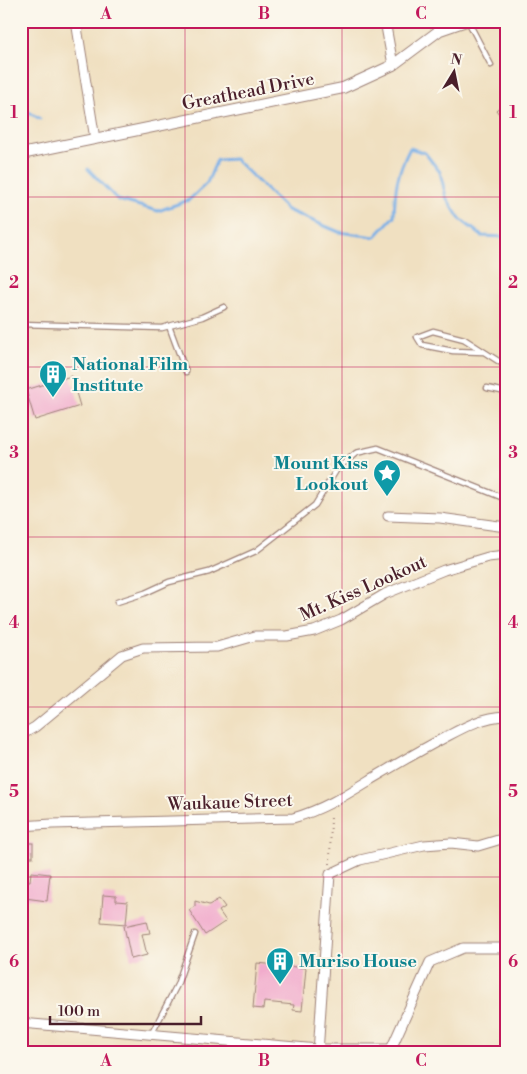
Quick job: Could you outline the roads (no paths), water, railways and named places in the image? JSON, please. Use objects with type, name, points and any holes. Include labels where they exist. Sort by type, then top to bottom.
[{"type":"street","points":[[76,21],[95,139]]},
{"type":"street","points":[[385,21],[393,65]]},
{"type":"street","name":"Greathead Drive","points":[[21,154],[343,88],[393,65],[440,30],[467,21]]},
{"type":"street","points":[[388,516],[440,518],[506,527]]},
{"type":"street","name":"Mt. Kiss Lookout","points":[[21,735],[35,727],[122,655],[143,648],[217,647],[255,636],[287,636],[314,631],[341,620],[385,594],[444,570],[488,556],[506,556]]},
{"type":"street","name":"Waukaue Street","points":[[21,826],[293,818],[309,814],[331,804],[402,761],[476,721],[495,716],[506,716]]},
{"type":"street","points":[[318,1051],[330,874],[360,860],[424,845],[451,843],[478,846],[498,840]]},
{"type":"street","points":[[391,1049],[430,962],[463,948],[506,948]]},
{"type":"street","points":[[21,1023],[318,1051],[391,1049],[418,1053]]},
{"type":"lane","points":[[467,21],[491,66]]},
{"type":"lane","points":[[21,324],[162,328],[202,318],[224,307]]},
{"type":"lane","points":[[169,326],[186,372]]},
{"type":"lane","points":[[484,352],[453,352],[422,345],[417,337],[433,330],[464,339],[506,366]]},
{"type":"lane","points":[[487,388],[506,392]]},
{"type":"lane","points":[[117,602],[145,593],[169,582],[209,572],[256,551],[316,505],[337,469],[356,453],[378,448],[506,499]]},
{"type":"lane","points":[[151,1034],[177,985],[189,956],[195,934]]},
{"type":"waterway","points":[[21,107],[40,119]]},
{"type":"waterway","points":[[88,169],[118,200],[158,211],[189,200],[207,183],[217,160],[235,159],[287,210],[339,232],[375,237],[394,216],[398,181],[402,165],[410,148],[425,153],[440,172],[446,197],[459,218],[482,236],[506,237]]},
{"type":"place","name":"National Film Institute","points":[[53,398]]},
{"type":"place","name":"Mount Kiss Lookout","points":[[387,497]]},
{"type":"place","name":"Muriso House","points":[[280,985]]}]
